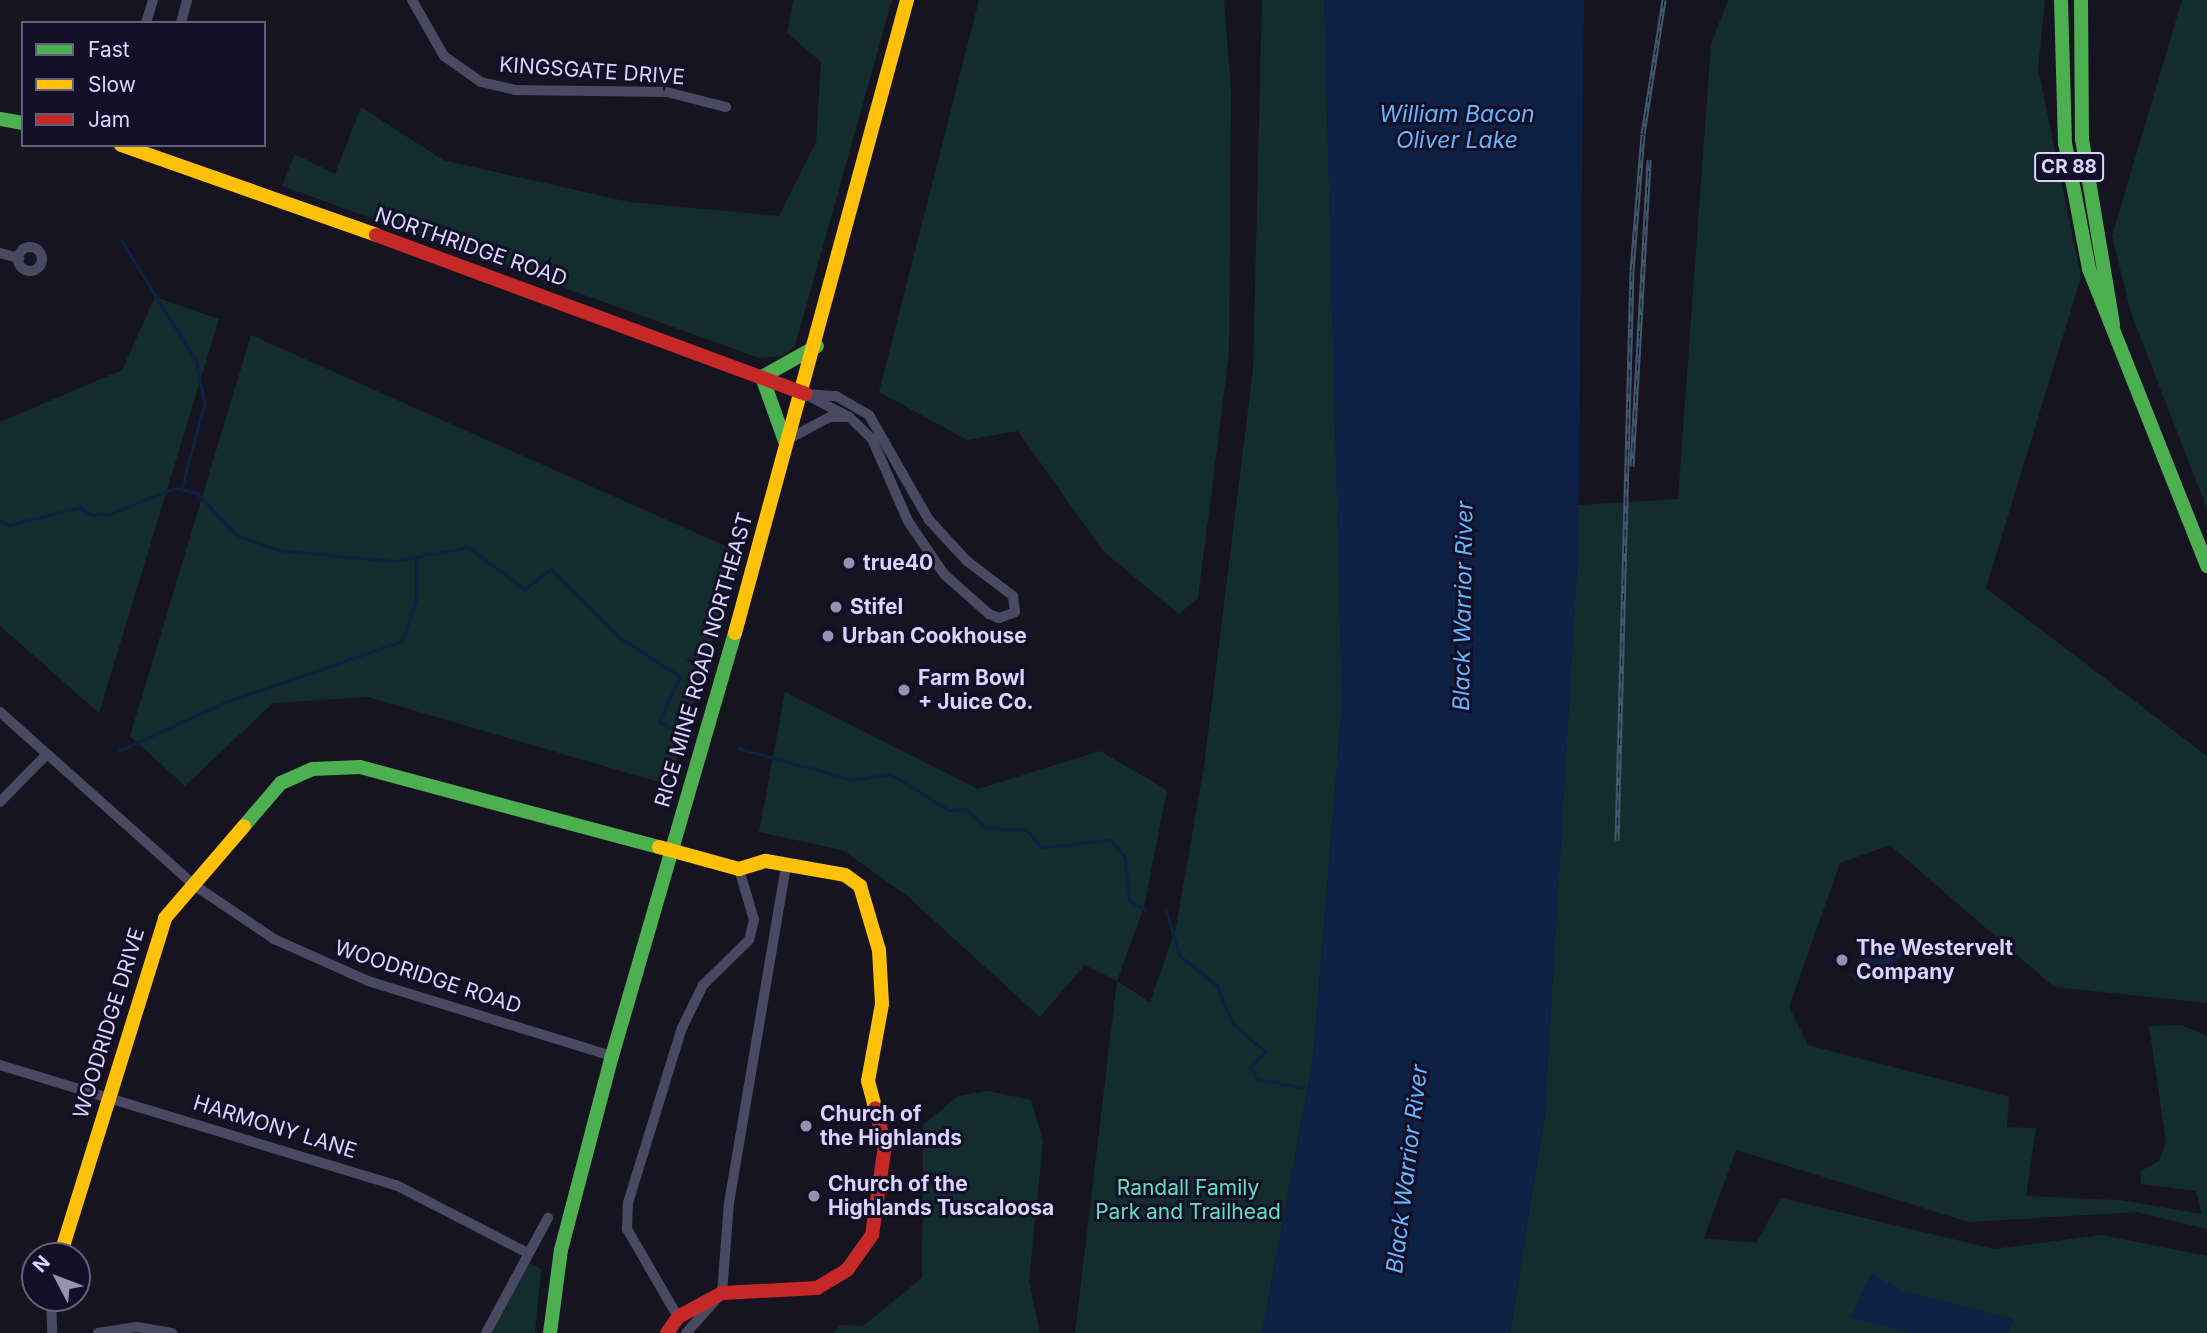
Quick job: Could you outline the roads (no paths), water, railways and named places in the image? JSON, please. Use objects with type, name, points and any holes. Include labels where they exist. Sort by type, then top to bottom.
[{"type":"main road","name":"RICE MINE ROAD NORTHEAST","points":[[550,1333],[561,1250],[612,1056],[669,852],[805,394],[907,0]]},
{"type":"main road","name":"CR 88","points":[[2061,0],[2061,97],[2072,189],[2099,302],[2114,326],[2207,566]]},
{"type":"main road","name":"CR 88","points":[[2081,0],[2082,139],[2114,326]]},
{"type":"main road","points":[[0,120],[21,123]]},
{"type":"main road","name":"NORTHRIDGE ROAD","points":[[143,149],[805,394]]},
{"type":"main road","points":[[789,444],[782,419],[762,377],[817,346]]},
{"type":"main road","name":"WOODRIDGE DRIVE","points":[[64,1242],[151,949],[165,918],[272,790],[302,772],[337,766],[384,772],[739,869]]},
{"type":"main road","points":[[667,1333],[678,1317],[722,1293],[817,1288],[848,1270],[872,1235],[884,1173],[882,1121],[869,1080],[883,1004],[881,968],[866,899],[860,886],[845,876],[766,861],[739,869]]},
{"type":"street","points":[[147,21],[153,0]]},
{"type":"street","points":[[182,21],[187,0]]},
{"type":"street","name":"KINGSGATE DRIVE","points":[[412,0],[444,56],[481,82],[515,90],[667,92],[726,107]]},
{"type":"street","points":[[0,253],[19,258]]},
{"type":"street","points":[[805,394],[855,404],[884,431],[929,520],[967,561],[1013,596],[1009,617],[989,614],[926,552],[872,439],[849,417],[805,394]]},
{"type":"street","points":[[789,444],[830,417],[849,417]]},
{"type":"street","name":"WOODRIDGE ROAD","points":[[0,712],[194,885],[245,921],[335,969],[612,1056]]},
{"type":"street","points":[[0,802],[47,754]]},
{"type":"street","points":[[686,1333],[722,1293],[729,1203],[786,865]]},
{"type":"street","points":[[678,1317],[627,1229],[628,1203],[682,1027],[703,985],[749,940],[754,920],[739,869]]},
{"type":"street","name":"HARMONY LANE","points":[[0,1065],[396,1185],[528,1253]]},
{"type":"street","points":[[486,1333],[548,1218]]},
{"type":"street","points":[[51,1312],[52,1333]]},
{"type":"street","points":[[98,1333],[137,1327],[172,1333]]},
{"type":"water","name":"William Bacon Oliver Lake","points":[[1324,0],[1584,0],[1578,555],[1545,1112],[1510,1333],[1262,1333],[1313,1060],[1342,704]]},
{"type":"water","points":[[1874,941],[1912,948],[1890,965],[1894,978],[1873,970],[1863,984],[1856,983],[1851,974],[1857,975],[1862,953]]},
{"type":"water","points":[[1871,1274],[1904,1291],[2013,1319],[2008,1333],[1911,1333],[1851,1318]]},
{"type":"waterway","points":[[122,241],[196,361],[205,403],[182,489]]},
{"type":"waterway","points":[[0,521],[9,525],[80,507],[92,515],[109,514],[175,488],[197,493],[237,535],[278,550],[395,561],[468,547],[525,589],[551,569],[622,639],[680,676],[660,722],[681,733]]},
{"type":"waterway","points":[[119,751],[223,703],[402,641],[416,599],[416,557]]},
{"type":"waterway","points":[[738,748],[853,780],[891,774],[949,810],[966,809],[985,827],[1027,830],[1042,847],[1111,840],[1125,857],[1130,901],[1146,910]]},
{"type":"waterway","points":[[1166,910],[1180,956],[1217,985],[1233,1024],[1266,1052],[1251,1067],[1257,1079],[1310,1089]]},
{"type":"railway","points":[[1617,840],[1632,271],[1643,134],[1664,0]]},
{"type":"railway","points":[[1632,466],[1649,159]]},
{"type":"place","name":"true40","points":[[849,563]]},
{"type":"place","name":"Stifel","points":[[836,607]]},
{"type":"place","name":"Urban Cookhouse","points":[[828,636]]},
{"type":"place","name":"Farm Bowl + Juice Co.","points":[[904,690]]},
{"type":"place","name":"The Westervelt Company","points":[[1842,960]]},
{"type":"place","name":"Church of the Highlands","points":[[806,1126]]},
{"type":"place","name":"Church of the Highlands Tuscaloosa","points":[[814,1196]]},
{"type":"water label","name":"Black Warrior River","points":[[1463,606]]},
{"type":"water label","name":"Black Warrior River","points":[[1407,1169]]},
{"type":"park label","name":"Randall Family Park and Trailhead","points":[[1188,1200]]}]
